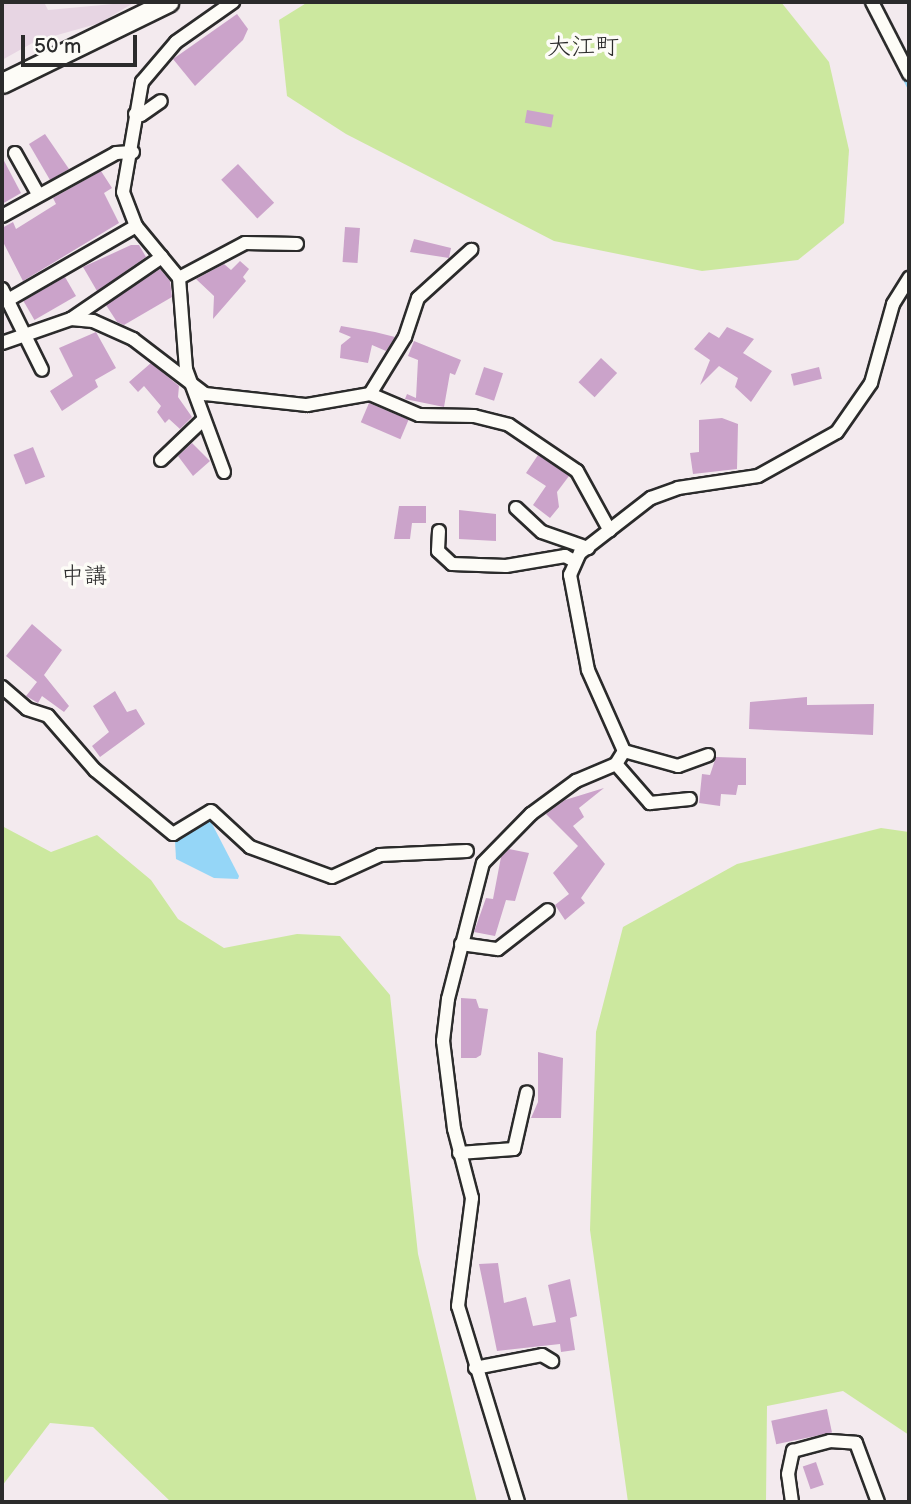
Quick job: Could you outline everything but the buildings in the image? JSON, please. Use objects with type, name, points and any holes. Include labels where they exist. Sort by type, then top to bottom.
[{"type":"main road","points":[[2,83],[168,2]]},
{"type":"street","points":[[224,472],[202,422],[190,382],[179,278],[136,226],[123,192],[133,152],[135,114],[142,82],[155,63],[233,2]]},
{"type":"street","points":[[872,2],[909,74]]},
{"type":"street","points":[[135,114],[141,115],[161,101]]},
{"type":"street","points":[[2,216],[116,153],[133,152]]},
{"type":"street","points":[[15,153],[38,194]]},
{"type":"street","points":[[42,370],[28,333],[5,295],[136,226]]},
{"type":"street","points":[[179,278],[219,252],[245,243],[297,244]]},
{"type":"street","points":[[370,394],[405,337],[418,298],[471,250]]},
{"type":"street","points":[[2,344],[71,318],[162,257]]},
{"type":"street","points":[[624,751],[579,640],[570,587],[574,561],[664,492],[758,476],[837,432],[871,383],[892,303],[909,278]]},
{"type":"street","points":[[71,318],[93,321],[133,339],[205,394],[307,405],[370,394],[419,415],[474,416],[509,425],[577,471],[610,531]]},
{"type":"street","points":[[162,460],[202,422]]},
{"type":"street","points":[[516,508],[542,532],[588,548]]},
{"type":"street","points":[[439,531],[438,551],[452,564],[506,566],[556,556],[574,561]]},
{"type":"street","points":[[2,687],[27,709],[48,716],[95,770],[173,834],[211,811],[250,847],[332,877],[390,853],[467,851]]},
{"type":"street","points":[[624,751],[678,766],[708,755]]},
{"type":"street","points":[[518,1502],[458,1306],[472,1215],[459,1153],[443,1041],[461,944],[482,863],[498,844],[576,781],[617,764],[624,751]]},
{"type":"street","points":[[617,764],[650,803],[690,799]]},
{"type":"street","points":[[461,944],[498,948],[548,909]]},
{"type":"street","points":[[459,1153],[514,1149],[527,1092]]},
{"type":"street","points":[[475,1368],[542,1355],[552,1361]]},
{"type":"street","points":[[792,1502],[788,1474],[793,1451],[830,1441],[856,1443],[878,1502]]},
{"type":"shaded area","points":[[2,2],[44,2],[48,10],[135,2],[100,23],[36,41],[2,60]]},
{"type":"green space","points":[[308,2],[781,2],[829,62],[849,150],[844,223],[798,260],[702,271],[554,241],[346,134],[287,96],[279,20]]},
{"type":"green space","points":[[2,826],[51,852],[97,835],[151,880],[178,919],[224,948],[297,934],[340,936],[390,995],[418,1254],[477,1502],[171,1502],[93,1427],[50,1423],[2,1486]]},
{"type":"green space","points":[[881,828],[909,832],[909,1435],[843,1391],[767,1406],[766,1502],[628,1502],[590,1230],[596,1032],[623,927],[737,864]]},
{"type":"water","points":[[208,816],[239,876],[238,879],[214,878],[176,859],[175,841]]},
{"type":"waterway","points":[[903,74],[909,86]]},
{"type":"district","name":"大江町","points":[[583,47]]},
{"type":"district","name":"中講","points":[[84,576]]}]
